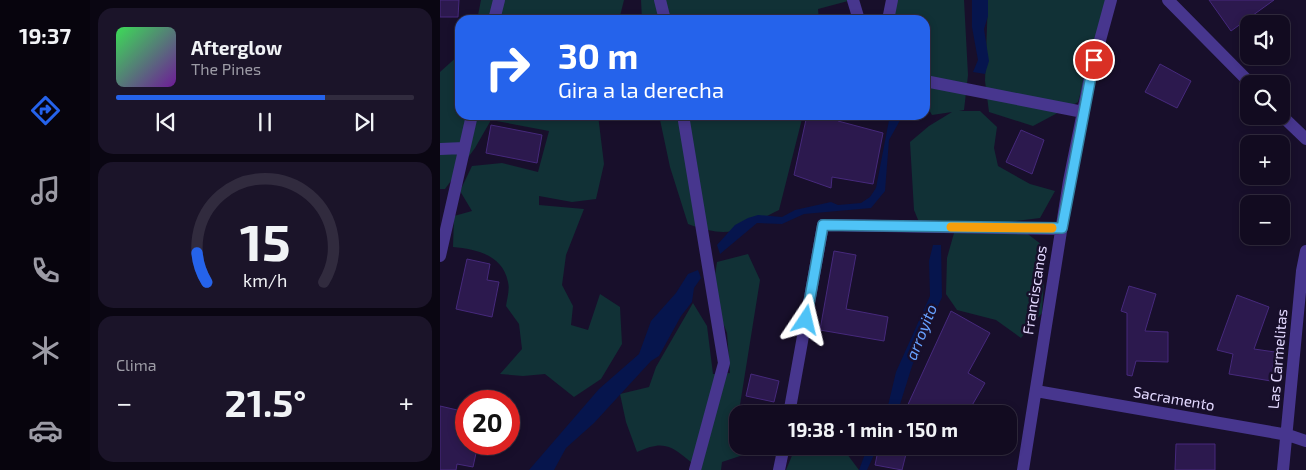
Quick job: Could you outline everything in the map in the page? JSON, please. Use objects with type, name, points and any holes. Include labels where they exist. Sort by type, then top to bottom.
[{"type":"street","points":[[495,15],[499,0]]},
{"type":"street","points":[[660,0],[664,15]]},
{"type":"street","points":[[853,0],[858,15]]},
{"type":"street","points":[[889,15],[892,0]]},
{"type":"street","name":"Franciscanos","points":[[1024,470],[1062,228],[1083,112],[1102,28],[1111,0]]},
{"type":"street","points":[[1168,0],[1242,75]]},
{"type":"street","points":[[930,83],[1083,112]]},
{"type":"street","points":[[440,256],[471,120]]},
{"type":"street","points":[[684,120],[724,363],[696,470]]},
{"type":"street","points":[[1290,123],[1306,140]]},
{"type":"street","points":[[440,150],[464,148]]},
{"type":"street","points":[[791,405],[823,225],[1062,228]]},
{"type":"street","name":"Las Carmelitas","points":[[1283,470],[1288,435],[1302,271],[1306,251]]},
{"type":"street","name":"Sacramento","points":[[1036,391],[1288,435],[1306,441]]},
{"type":"street","points":[[779,470],[782,455]]},
{"type":"green space","points":[[481,0],[624,0],[620,15],[478,15]]},
{"type":"green space","points":[[641,0],[848,1],[818,9],[819,15],[642,15]]},
{"type":"green space","points":[[887,0],[964,0],[968,75],[964,110],[959,111],[980,111],[997,127],[994,148],[998,166],[1030,184],[1055,191],[1040,218],[1001,223],[921,227],[914,210],[910,142],[929,126],[952,112],[932,115],[930,110],[930,15],[889,14]]},
{"type":"green space","points":[[988,0],[1106,0],[1078,102],[1033,126],[989,112],[985,81]]},
{"type":"green space","points":[[455,58],[455,120],[491,120],[475,148],[445,189],[440,189],[440,72]]},
{"type":"green space","points":[[491,120],[599,120],[604,164],[596,199],[572,202],[539,196],[539,205],[584,209],[566,255],[562,285],[573,306],[571,325],[588,330],[600,294],[620,307],[622,344],[601,379],[574,397],[545,374],[523,376],[500,374],[522,349],[519,324],[506,306],[509,288],[505,273],[501,265],[487,255],[453,247],[454,216],[472,211],[460,191],[472,166],[502,163],[538,172],[549,131]]},
{"type":"green space","points":[[660,120],[802,120],[779,210],[744,227],[726,232],[703,229],[688,224],[670,167]]},
{"type":"green space","points":[[1020,228],[1046,248],[1042,313],[1021,338],[996,320],[957,310],[946,294],[947,258],[954,233]]},
{"type":"green space","points":[[748,254],[760,280],[740,405],[729,405],[729,455],[743,455],[722,462],[721,470],[697,470],[696,466],[669,447],[656,446],[637,452],[626,422],[620,394],[649,387],[656,367],[693,303],[707,326],[713,374],[730,373],[727,333],[712,295],[717,262]]},
{"type":"green space","points":[[792,455],[848,455],[859,470],[786,470]]},
{"type":"water","points":[[972,0],[988,0],[988,16],[984,29],[989,61],[985,74],[973,72],[978,60],[972,27]]},
{"type":"water","points":[[889,120],[900,120],[889,140],[885,191],[871,208],[804,214],[782,224],[757,223],[720,254],[717,245],[735,225],[748,218],[758,215],[782,217],[795,210],[831,202],[838,205],[861,203],[870,197],[876,188]]},
{"type":"water","name":"arroyito","points":[[933,245],[941,245],[942,297],[912,366],[900,405],[888,405],[896,372],[930,296],[929,261]]},
{"type":"water","points":[[698,270],[701,278],[694,288],[692,302],[681,316],[659,356],[651,361],[594,423],[566,448],[554,470],[529,470],[599,389],[639,354],[651,321],[676,293],[688,274]]},
{"type":"water","points":[[865,455],[874,455],[867,470],[859,470]]},
{"type":"building","points":[[440,0],[459,0],[458,15],[455,15],[455,17],[440,17]]},
{"type":"building","points":[[1209,0],[1274,0],[1253,15],[1240,15],[1240,25],[1231,31]]},
{"type":"building","points":[[1160,64],[1191,81],[1177,108],[1145,92]]},
{"type":"building","points":[[806,120],[838,120],[883,133],[873,184],[832,177],[831,188],[794,175]]},
{"type":"building","points":[[491,125],[542,135],[537,163],[486,153]]},
{"type":"building","points":[[1021,130],[1044,140],[1032,174],[1006,162]]},
{"type":"building","points":[[834,251],[856,255],[846,309],[888,317],[884,341],[820,330]]},
{"type":"building","points":[[467,259],[490,264],[487,280],[499,282],[492,317],[456,309]]},
{"type":"building","points":[[1129,286],[1156,294],[1145,331],[1168,332],[1168,362],[1136,361],[1132,376],[1127,375],[1127,313],[1121,311]]},
{"type":"building","points":[[1237,295],[1269,307],[1254,349],[1275,352],[1271,381],[1229,374],[1233,354],[1217,350]]},
{"type":"building","points":[[951,311],[990,333],[968,373],[985,383],[972,405],[908,405]]},
{"type":"building","points":[[751,374],[779,381],[774,402],[746,396]]},
{"type":"building","points":[[440,406],[455,409],[455,455],[476,455],[473,467],[457,464],[456,470],[440,470]]},
{"type":"building","points":[[1176,444],[1215,444],[1215,470],[1175,470]]},
{"type":"building","points":[[877,455],[906,455],[902,470],[875,465]]},
{"type":"slow traffic","points":[[951,227],[1052,228]]},
{"type":"route","points":[[806,320],[823,225],[1062,228],[1069,181],[1094,60]]}]
